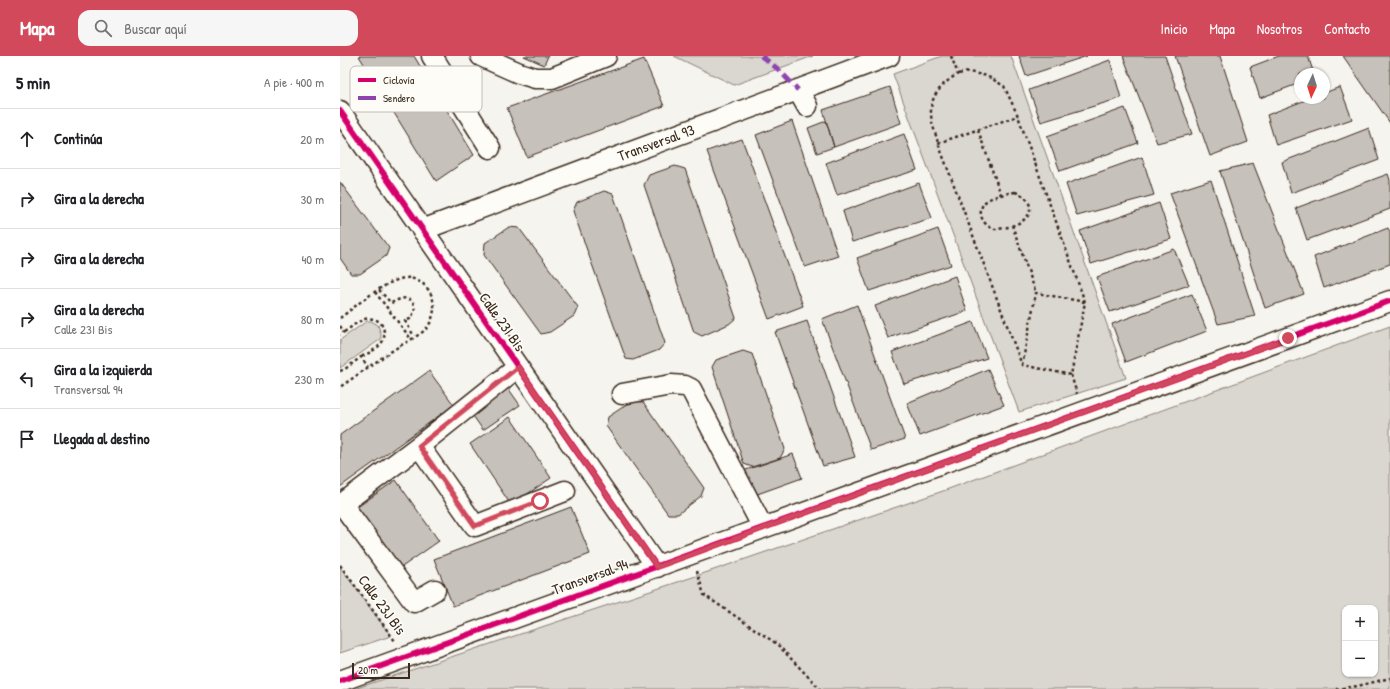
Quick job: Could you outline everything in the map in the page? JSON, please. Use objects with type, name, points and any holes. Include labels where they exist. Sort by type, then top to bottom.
[{"type":"street","points":[[432,56],[438,66]]},
{"type":"street","points":[[481,56],[519,73],[535,78],[552,78],[606,56]]},
{"type":"street","name":"Transversal 93","points":[[422,230],[802,98],[889,56]]},
{"type":"street","name":"Calle 23I Bis","points":[[340,111],[657,567]]},
{"type":"street","points":[[467,112],[490,148]]},
{"type":"street","name":"Transversal 94","points":[[340,681],[1390,301]]},
{"type":"street","points":[[435,590],[414,602],[342,504],[419,446],[518,367]]},
{"type":"street","points":[[622,394],[671,385],[685,386],[690,389],[763,528]]},
{"type":"street","points":[[419,446],[475,526],[565,491]]},
{"type":"path","points":[[951,56],[958,74]]},
{"type":"path","points":[[969,72],[987,76],[1004,86],[1018,116],[1085,302],[1071,375],[1022,366],[938,143],[931,112],[934,95],[947,81],[958,74],[969,72]]},
{"type":"path","points":[[938,143],[1018,116]]},
{"type":"path","points":[[978,130],[1001,195]]},
{"type":"path","points":[[1015,192],[1023,194],[1028,201],[1030,209],[1027,217],[1021,222],[996,229],[988,226],[982,220],[980,212],[983,204],[988,200],[1001,195],[1015,192]]},
{"type":"path","points":[[1012,225],[1036,293],[1022,366]]},
{"type":"path","points":[[340,318],[375,292],[395,280],[411,278],[424,285],[433,300],[433,317],[426,329],[340,387]]},
{"type":"path","points":[[379,290],[391,303],[397,299],[404,298],[408,298],[413,301],[415,311],[411,318],[405,321],[414,336]]},
{"type":"path","points":[[375,292],[411,339]]},
{"type":"path","points":[[1036,293],[1085,302]]},
{"type":"path","points":[[340,335],[366,318],[370,317],[380,322],[385,334],[383,343],[340,371]]},
{"type":"path","points":[[340,326],[344,332]]},
{"type":"path","points":[[361,357],[368,367]]},
{"type":"path","points":[[688,556],[699,575],[704,594],[778,644],[820,689]]},
{"type":"path","points":[[1336,689],[1358,686],[1390,678]]},
{"type":"shaded area","points":[[674,56],[813,56],[734,85]]},
{"type":"shaded area","points":[[942,56],[1011,56],[1126,378],[1019,412],[893,74]]},
{"type":"shaded area","points":[[367,321],[371,321],[378,325],[381,339],[340,368],[340,340]]},
{"type":"shaded area","points":[[1390,326],[1390,689],[354,689],[699,575],[943,491]]},
{"type":"shaded area","points":[[340,567],[391,636],[340,653]]},
{"type":"building","points":[[359,56],[414,56],[420,66],[365,66]]},
{"type":"building","points":[[524,56],[548,56],[544,65]]},
{"type":"building","points":[[1019,56],[1087,56],[1026,76]]},
{"type":"building","points":[[1123,56],[1165,56],[1192,134],[1157,143]]},
{"type":"building","points":[[1175,56],[1220,56],[1248,142],[1210,156]]},
{"type":"building","points":[[1279,56],[1308,56],[1312,68],[1294,68],[1294,85],[1260,98],[1250,67]]},
{"type":"building","points":[[1343,56],[1388,56],[1390,58],[1390,123]]},
{"type":"building","points":[[644,59],[664,106],[527,157],[507,108]]},
{"type":"building","points":[[1110,60],[1121,98],[1041,122],[1029,90]]},
{"type":"building","points":[[890,87],[901,123],[834,147],[823,110]]},
{"type":"building","points":[[1340,87],[1352,119],[1276,145],[1267,115],[1295,104],[1330,104],[1330,91]]},
{"type":"building","points":[[1125,108],[1138,143],[1060,171],[1047,136]]},
{"type":"building","points":[[393,112],[448,112],[474,155],[436,181]]},
{"type":"building","points":[[792,121],[838,256],[805,267],[756,135]]},
{"type":"building","points":[[826,121],[834,147],[817,153],[808,128]]},
{"type":"building","points":[[1369,128],[1379,160],[1291,193],[1282,162]]},
{"type":"building","points":[[904,134],[917,170],[837,195],[826,163]]},
{"type":"building","points":[[742,139],[803,306],[769,319],[707,151]]},
{"type":"building","points":[[1142,157],[1154,195],[1077,216],[1066,184]]},
{"type":"building","points":[[1253,163],[1304,294],[1265,308],[1220,171]]},
{"type":"building","points":[[675,166],[685,169],[736,318],[729,324],[702,336],[694,332],[644,185],[649,175]]},
{"type":"building","points":[[1388,174],[1390,180],[1390,209],[1307,240],[1296,208]]},
{"type":"building","points":[[1211,180],[1255,316],[1218,324],[1170,193]]},
{"type":"building","points":[[340,182],[389,248],[386,256],[360,274],[351,274],[340,258]]},
{"type":"building","points":[[919,183],[932,218],[852,242],[843,211]]},
{"type":"building","points":[[604,191],[613,194],[665,343],[659,350],[633,360],[626,359],[573,211],[577,202]]},
{"type":"building","points":[[1159,203],[1171,239],[1091,264],[1080,231]]},
{"type":"building","points":[[509,227],[519,228],[578,307],[574,316],[550,332],[541,334],[484,255],[485,243]]},
{"type":"building","points":[[1388,228],[1390,232],[1390,264],[1324,288],[1314,257]]},
{"type":"building","points":[[938,229],[951,265],[869,291],[857,258]]},
{"type":"building","points":[[1174,249],[1189,285],[1110,312],[1097,277]]},
{"type":"building","points":[[955,276],[967,311],[888,338],[875,306]]},
{"type":"building","points":[[1192,294],[1207,331],[1126,362],[1112,324]]},
{"type":"building","points":[[857,305],[905,439],[871,450],[822,319]]},
{"type":"building","points":[[807,321],[855,457],[823,466],[775,332]]},
{"type":"building","points":[[973,322],[987,358],[904,384],[892,352]]},
{"type":"building","points":[[743,351],[752,354],[785,449],[780,458],[752,467],[744,464],[712,367],[716,360]]},
{"type":"building","points":[[988,369],[1004,405],[920,436],[907,403]]},
{"type":"building","points":[[429,371],[454,405],[340,487],[340,435]]},
{"type":"building","points":[[508,388],[520,405],[483,430],[471,413]]},
{"type":"building","points":[[632,401],[643,402],[704,488],[701,496],[678,514],[668,514],[606,426],[608,417]]},
{"type":"building","points":[[510,417],[551,478],[511,505],[470,444]]},
{"type":"building","points":[[793,454],[802,478],[749,497],[740,472]]},
{"type":"building","points":[[396,480],[439,541],[399,569],[356,508]]},
{"type":"building","points":[[571,507],[590,554],[453,606],[434,559]]},
{"type":"marked path","points":[[761,56],[778,69],[798,90]]},
{"type":"cycle path","points":[[340,111],[657,567]]},
{"type":"cycle path","points":[[340,681],[1390,301]]},
{"type":"route","points":[[540,501],[475,526],[419,446],[518,367],[657,567],[1288,338]]}]
